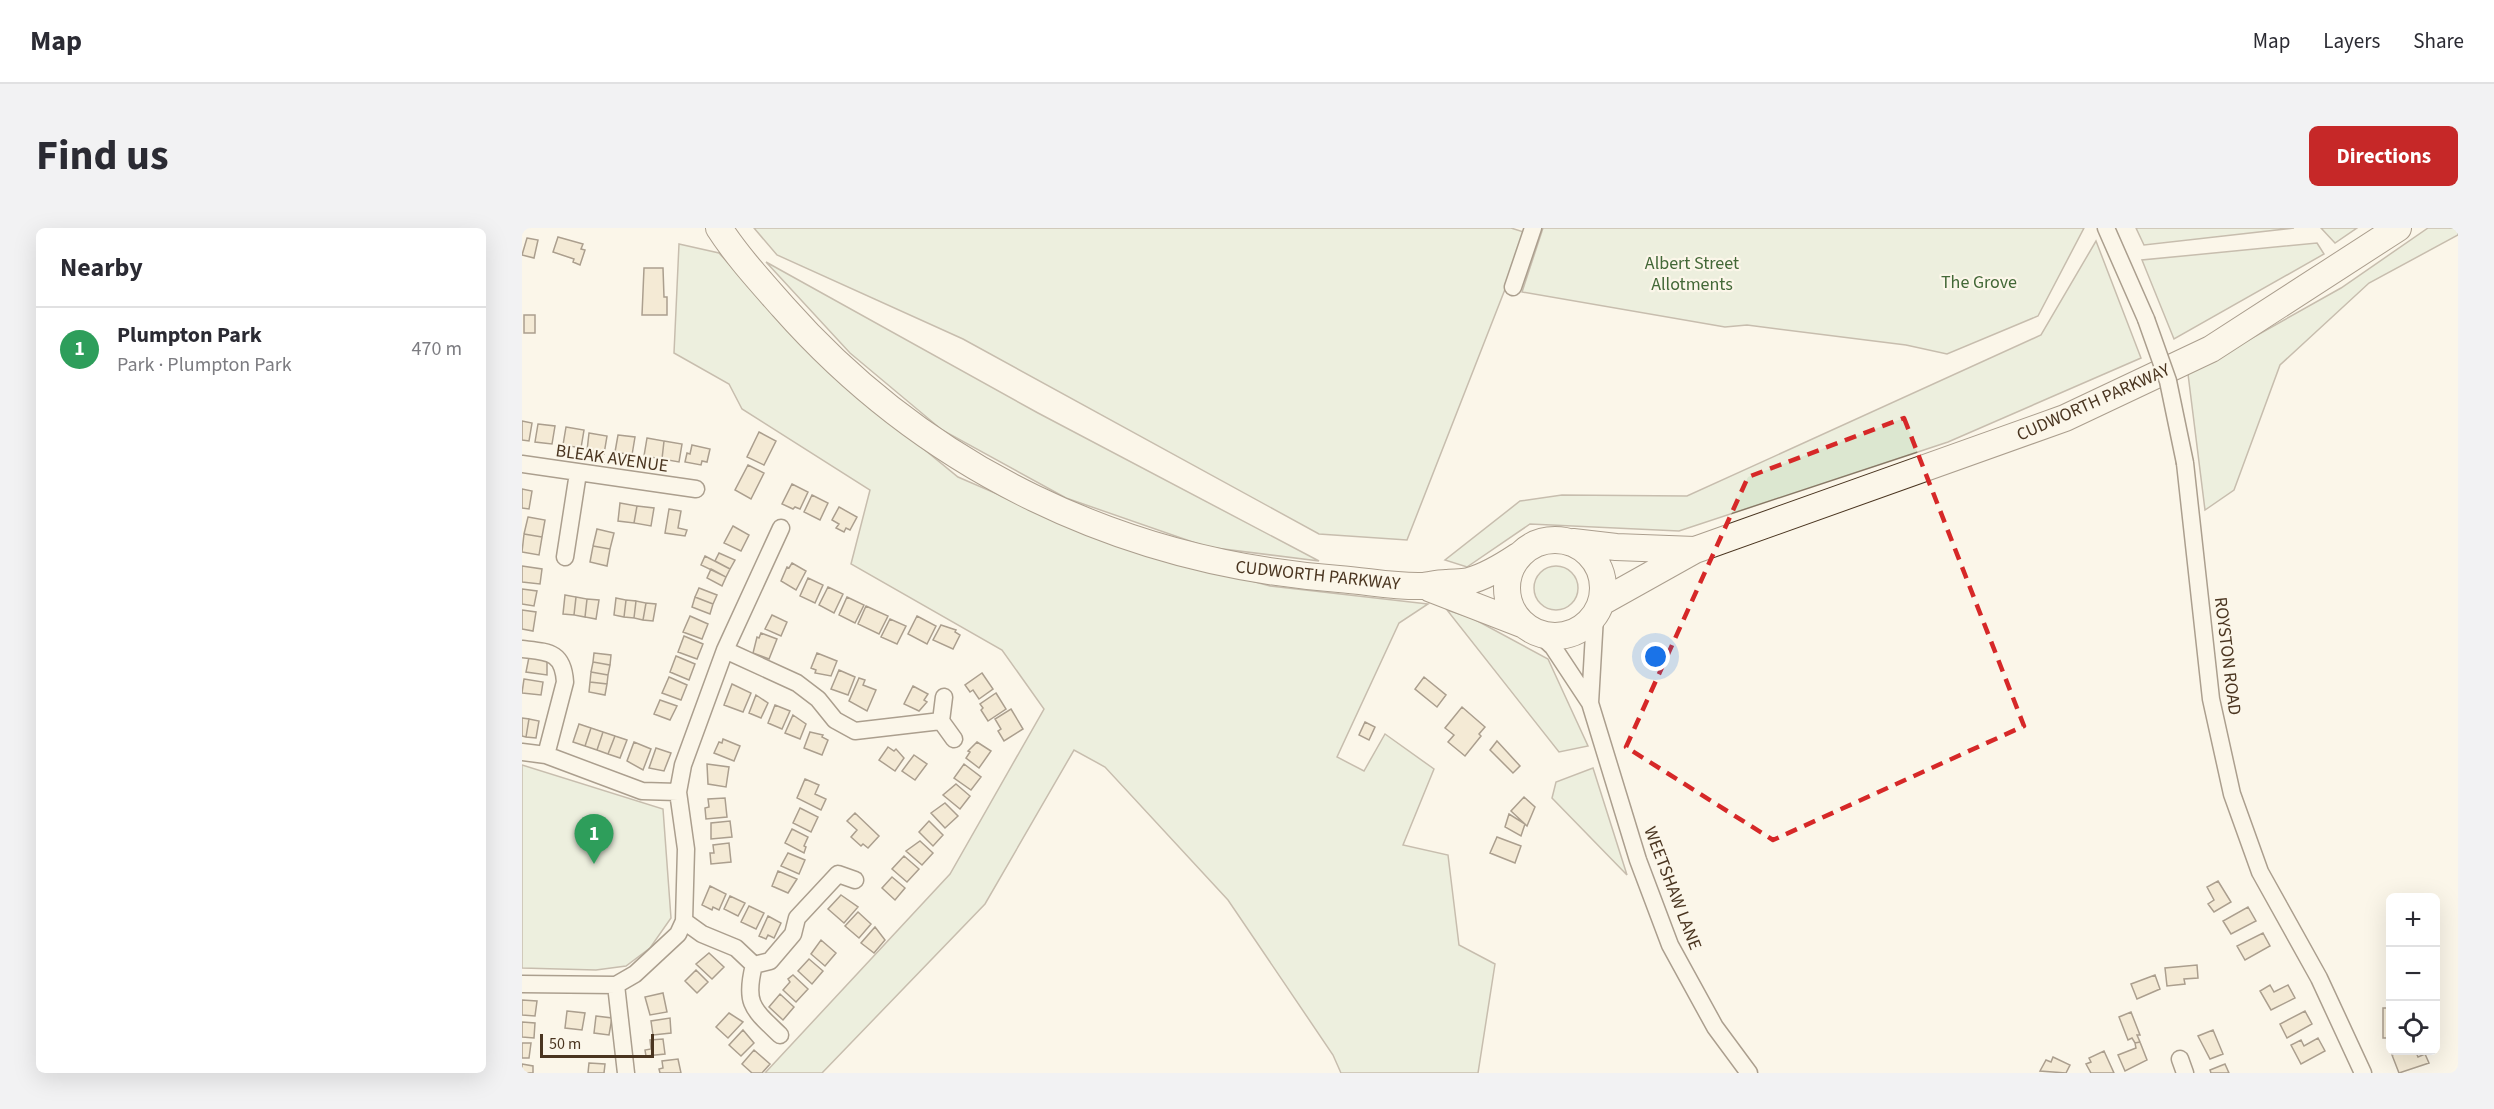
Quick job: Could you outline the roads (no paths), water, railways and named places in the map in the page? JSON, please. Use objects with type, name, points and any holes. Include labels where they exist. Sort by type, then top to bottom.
[{"type":"highway","name":"CUDWORTH PARKWAY","points":[[719,228],[795,321],[856,382],[939,445],[1001,482],[1103,529],[1222,564],[1293,576],[1422,586],[1468,582],[1496,570],[1531,546],[1546,540],[1616,547],[1695,550]]},
{"type":"highway","name":"CUDWORTH PARKWAY","points":[[1422,586],[1465,600],[1531,630],[1554,637],[1570,635],[1584,628],[1598,609],[1695,550],[2065,418],[2211,349],[2398,228]]},
{"type":"highway","points":[[1562,540],[1578,545],[1591,555],[1600,569],[1604,585],[1598,609]]},
{"type":"highway","points":[[1518,556],[1510,569],[1507,592],[1514,614],[1531,630]]},
{"type":"street","points":[[1513,287],[1533,228]]},
{"type":"street","name":"ROYSTON ROAD","points":[[2106,228],[2145,319],[2168,381],[2185,463],[2211,699],[2232,794],[2260,872],[2319,978],[2363,1073]]},
{"type":"street","name":"BLEAK AVENUE","points":[[522,464],[696,489]]},
{"type":"street","points":[[565,557],[578,473]]},
{"type":"street","points":[[522,984],[616,985],[634,974],[678,934],[684,921],[686,849],[678,792],[683,765],[725,650],[781,528]]},
{"type":"street","name":"WEETSHAW LANE","points":[[1590,703],[1598,609]]},
{"type":"street","name":"WEETSHAW LANE","points":[[1531,630],[1552,647],[1590,703],[1638,860],[1670,945],[1715,1027],[1749,1073]]},
{"type":"street","points":[[522,649],[547,652],[561,661],[565,672],[565,682],[546,755]]},
{"type":"street","points":[[725,650],[797,683],[818,699],[835,720],[855,731],[941,721]]},
{"type":"street","points":[[944,697],[941,721],[954,739]]},
{"type":"street","points":[[522,752],[546,755],[642,791],[678,792]]},
{"type":"street","points":[[754,965],[770,961],[793,934],[797,918],[838,874],[855,880]]},
{"type":"street","points":[[684,921],[702,934],[736,948],[754,965]]},
{"type":"street","points":[[754,965],[749,987],[749,1000],[761,1017],[780,1035]]},
{"type":"street","points":[[616,985],[626,1073]]},
{"type":"place","name":"Plumpton Park","points":[[594,864]]},
{"type":"park label","name":"Albert Street Allotments","points":[[1692,273]]},
{"type":"park label","name":"The Grove","points":[[1979,282]]}]
